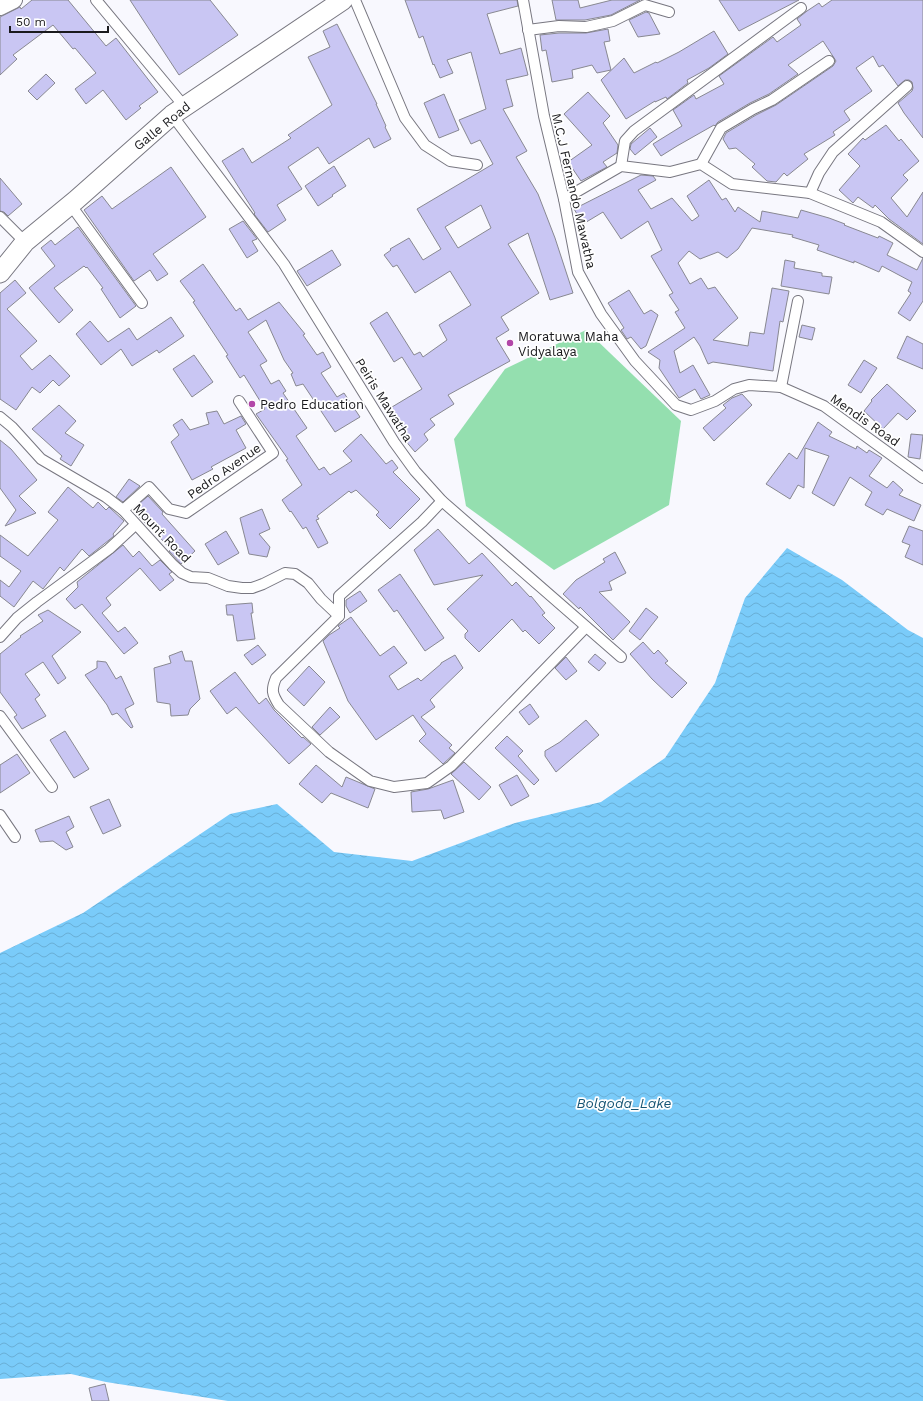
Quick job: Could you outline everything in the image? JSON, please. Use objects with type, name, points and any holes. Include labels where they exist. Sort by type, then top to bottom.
[{"type":"highway","name":"Galle Road","points":[[0,273],[25,242],[178,111],[343,0]]},
{"type":"main road","points":[[0,7],[14,0]]},
{"type":"street","name":"Peiris Mawatha","points":[[96,0],[178,111],[284,264],[394,442],[415,471],[442,501],[621,657]]},
{"type":"street","points":[[355,0],[405,118],[425,145],[450,161],[477,165]]},
{"type":"street","name":"M.C.J Fernando Mawatha","points":[[523,0],[544,116],[564,199],[578,272],[601,314],[635,361],[676,405]]},
{"type":"street","points":[[528,30],[559,26],[586,27],[613,21],[646,5],[669,12]]},
{"type":"street","points":[[621,166],[625,141],[634,131],[802,8]]},
{"type":"street","points":[[564,199],[621,166],[670,172],[701,164],[721,128],[753,109],[772,100],[829,61]]},
{"type":"street","points":[[810,192],[819,173],[833,152],[907,86]]},
{"type":"street","points":[[701,164],[732,184],[810,192],[881,222],[923,252]]},
{"type":"street","points":[[70,204],[142,303]]},
{"type":"street","points":[[0,217],[25,242]]},
{"type":"street","points":[[781,387],[798,301]]},
{"type":"street","name":"Mendis Road","points":[[676,405],[691,410],[715,401],[734,389],[749,386],[781,387],[824,406],[923,478]]},
{"type":"street","name":"Pedro Avenue","points":[[123,510],[149,487],[169,509],[186,513],[273,453],[239,401]]},
{"type":"street","name":"Mount Road","points":[[0,417],[12,427],[41,459],[106,497],[123,510],[135,525],[182,573],[191,577],[208,578],[228,586],[242,588],[252,588],[285,573],[295,574],[308,583],[321,599],[339,616]]},
{"type":"street","points":[[442,501],[422,522],[339,596],[339,616],[276,678],[272,686],[273,696],[279,705],[329,752],[370,781],[394,788],[427,783],[451,766],[586,627]]},
{"type":"street","points":[[0,637],[17,618],[109,549],[135,525]]},
{"type":"street","points":[[0,716],[52,787]]},
{"type":"street","points":[[0,815],[15,837]]},
{"type":"green space","points":[[586,330],[681,421],[669,505],[554,570],[466,506],[454,439],[505,369]]},
{"type":"water","name":"Bolgoda_Lake","points":[[787,548],[842,580],[908,630],[923,638],[923,1401],[228,1401],[106,1382],[71,1374],[0,1379],[0,953],[83,913],[230,814],[277,804],[334,852],[412,861],[515,823],[601,802],[665,758],[715,683],[745,598]]},
{"type":"building","points":[[32,0],[68,0],[106,46],[116,38],[158,92],[139,106],[141,108],[126,120],[103,90],[86,104],[75,89],[96,73],[53,25],[13,55],[17,59],[0,75],[0,17],[20,7],[21,9]]},
{"type":"building","points":[[130,0],[210,0],[238,35],[179,75]]},
{"type":"building","points":[[405,0],[517,0],[518,6],[487,14],[500,54],[521,48],[528,75],[506,80],[513,106],[503,109],[527,151],[516,157],[538,194],[555,238],[573,293],[550,300],[528,233],[508,244],[539,293],[501,317],[509,330],[496,338],[510,361],[448,395],[454,404],[430,419],[435,425],[424,434],[428,440],[415,452],[398,432],[387,412],[392,407],[422,389],[402,357],[394,362],[370,323],[387,312],[414,355],[420,352],[423,357],[447,340],[439,325],[471,305],[450,271],[415,293],[397,265],[393,267],[384,255],[391,250],[390,249],[409,238],[423,260],[441,249],[417,209],[493,164],[480,140],[471,144],[459,120],[486,109],[471,52],[447,60],[453,73],[440,78],[434,64],[433,65],[423,36],[419,38]],"holes":[[[481,205],[491,228],[458,248],[445,227]]]},
{"type":"building","points":[[552,0],[578,0],[580,8],[612,0],[640,0],[611,15],[585,20],[556,20]]},
{"type":"building","points":[[719,0],[799,0],[739,31]]},
{"type":"building","points":[[832,0],[923,0],[923,138],[898,103],[912,91],[912,82],[905,80],[898,86],[883,65],[879,67],[873,56],[856,68],[872,91],[844,111],[850,120],[833,132],[835,135],[804,154],[808,159],[787,176],[784,173],[776,182],[767,181],[752,167],[755,164],[736,148],[729,149],[723,139],[726,133],[776,105],[833,66],[836,61],[823,41],[788,65],[798,74],[769,94],[750,103],[718,122],[715,126],[714,125],[661,156],[653,144],[682,126],[673,110],[694,95],[696,99],[724,84],[719,76],[773,37],[777,42],[801,25],[797,19],[807,11],[819,3],[822,7]]},
{"type":"building","points":[[646,12],[649,13],[660,34],[638,37],[629,20]]},
{"type":"building","points":[[337,24],[377,104],[391,139],[374,148],[369,138],[329,164],[318,147],[288,167],[302,189],[277,205],[286,220],[268,232],[254,214],[255,213],[222,161],[243,148],[252,163],[291,138],[288,135],[332,105],[308,57],[330,47],[323,31]]},
{"type":"building","points":[[608,29],[610,41],[604,42],[611,70],[597,73],[592,65],[572,70],[573,78],[552,82],[546,50],[542,51],[540,35],[586,33]]},
{"type":"building","points":[[714,31],[728,54],[709,68],[687,80],[688,83],[667,99],[666,97],[655,101],[626,119],[601,80],[624,58],[634,73],[679,52]]},
{"type":"building","points":[[46,74],[55,83],[37,100],[28,91]]},
{"type":"building","points":[[588,92],[610,116],[603,123],[618,145],[617,153],[603,162],[607,167],[581,181],[568,162],[592,145],[564,114]]},
{"type":"building","points":[[444,94],[459,130],[439,138],[424,103]]},
{"type":"building","points":[[886,125],[899,141],[901,139],[919,161],[903,175],[908,180],[891,198],[907,217],[923,192],[923,244],[889,219],[875,205],[873,208],[858,197],[853,203],[839,190],[860,166],[848,154],[863,138],[865,140]]},
{"type":"building","points":[[650,128],[657,137],[635,155],[630,149],[631,144]]},
{"type":"building","points":[[334,166],[346,186],[318,206],[305,186]]},
{"type":"building","points":[[171,167],[206,217],[153,254],[168,274],[157,281],[150,270],[134,281],[84,210],[102,196],[112,209]]},
{"type":"building","points":[[641,175],[653,176],[656,180],[638,190],[651,209],[672,198],[692,221],[699,216],[687,196],[709,180],[722,200],[726,198],[735,212],[738,207],[760,222],[762,211],[798,218],[801,210],[829,218],[878,238],[879,236],[893,243],[887,255],[917,270],[923,258],[923,301],[910,321],[898,313],[911,293],[908,291],[912,282],[882,266],[879,272],[854,261],[854,263],[817,250],[819,245],[792,237],[793,235],[752,228],[738,249],[727,258],[718,252],[700,259],[689,251],[678,263],[690,284],[701,278],[708,289],[715,287],[738,318],[713,340],[748,346],[750,332],[764,334],[772,288],[789,291],[783,322],[780,321],[773,371],[713,362],[708,364],[694,337],[674,351],[680,373],[693,365],[710,395],[701,399],[695,389],[679,398],[659,368],[660,360],[648,352],[685,328],[675,312],[679,310],[669,295],[673,293],[651,256],[662,250],[648,221],[621,239],[603,212],[583,224],[574,209]]},
{"type":"building","points":[[0,178],[22,204],[8,216],[4,212],[0,211]]},
{"type":"building","points":[[243,221],[257,239],[252,241],[258,251],[247,258],[229,229]]},
{"type":"building","points":[[78,227],[136,306],[120,318],[101,289],[103,288],[87,267],[86,268],[84,266],[54,288],[73,310],[59,323],[29,288],[55,266],[41,248],[51,240],[55,245]]},
{"type":"building","points":[[332,250],[341,265],[307,286],[297,271]]},
{"type":"building","points":[[785,260],[795,262],[794,268],[822,273],[822,276],[832,277],[829,294],[781,286]]},
{"type":"building","points":[[203,264],[236,311],[240,308],[248,320],[279,302],[305,334],[303,335],[317,355],[323,352],[331,367],[321,373],[337,397],[344,393],[360,417],[335,432],[303,384],[296,386],[291,374],[293,373],[284,360],[266,320],[248,332],[267,361],[260,365],[271,384],[279,380],[286,391],[283,393],[307,428],[296,436],[319,470],[324,467],[330,475],[352,461],[343,451],[361,434],[386,464],[392,460],[398,468],[393,472],[420,499],[390,529],[376,515],[379,512],[356,490],[351,493],[349,491],[317,516],[319,519],[316,520],[328,543],[318,548],[306,527],[303,529],[291,511],[290,512],[282,500],[302,485],[286,460],[288,459],[256,414],[265,409],[244,375],[240,378],[226,356],[228,355],[193,302],[195,301],[180,281]]},
{"type":"building","points":[[15,280],[26,293],[7,309],[37,341],[20,356],[32,370],[50,355],[70,376],[59,386],[53,380],[40,393],[32,387],[16,410],[0,399],[0,293]]},
{"type":"building","points":[[629,290],[644,314],[651,310],[658,315],[646,346],[641,349],[631,337],[627,339],[621,330],[624,328],[608,303]]},
{"type":"building","points":[[171,317],[184,336],[159,353],[157,350],[132,366],[121,349],[101,365],[76,334],[90,321],[108,342],[129,328],[137,340]]},
{"type":"building","points":[[802,325],[815,328],[812,340],[799,337]]},
{"type":"building","points":[[907,336],[923,344],[923,369],[897,358]]},
{"type":"building","points":[[194,355],[213,382],[192,397],[173,369]]},
{"type":"building","points":[[864,360],[877,368],[861,393],[848,385]]},
{"type":"building","points":[[887,384],[916,411],[907,420],[898,413],[883,429],[864,411],[872,401],[871,400]]},
{"type":"building","points":[[742,394],[752,405],[714,441],[703,428],[726,408],[723,405],[732,398]]},
{"type":"building","points":[[59,405],[76,421],[65,433],[84,445],[71,466],[60,459],[62,456],[32,429]]},
{"type":"building","points":[[217,411],[224,424],[241,416],[246,424],[236,430],[246,448],[211,467],[213,469],[192,480],[171,442],[179,435],[173,425],[182,419],[190,430],[209,424],[206,413]]},
{"type":"building","points":[[818,422],[832,432],[829,436],[856,449],[857,446],[867,453],[869,450],[882,458],[869,476],[887,488],[893,481],[903,490],[899,495],[921,505],[914,521],[887,509],[883,515],[865,505],[872,492],[850,477],[834,506],[812,493],[829,456],[805,448],[804,488],[798,485],[790,499],[766,484],[789,453],[797,459]]},
{"type":"building","points":[[911,434],[923,435],[920,459],[908,457]]},
{"type":"building","points":[[0,440],[11,449],[37,480],[19,496],[36,513],[5,526],[16,510],[0,488]]},
{"type":"building","points":[[129,479],[140,486],[123,502],[116,497]]},
{"type":"building","points":[[68,487],[93,508],[98,502],[106,510],[109,507],[124,521],[113,534],[114,536],[89,556],[82,549],[64,571],[60,567],[43,589],[33,581],[14,607],[0,596],[0,580],[9,587],[21,571],[0,556],[0,535],[28,556],[58,520],[48,512]]},
{"type":"building","points":[[148,496],[195,551],[181,564],[149,525],[148,526],[132,510]]},
{"type":"building","points":[[262,509],[270,529],[259,534],[270,547],[267,557],[249,554],[240,518]]},
{"type":"building","points":[[909,526],[923,531],[923,565],[905,557],[910,545],[902,542]]},
{"type":"building","points":[[438,529],[469,564],[482,553],[512,586],[516,582],[530,597],[531,596],[545,613],[542,615],[555,628],[539,644],[525,630],[523,632],[512,619],[479,652],[465,638],[465,634],[468,631],[447,609],[483,575],[434,585],[414,550]]},
{"type":"building","points":[[226,531],[239,553],[218,565],[205,544]]},
{"type":"building","points":[[123,545],[133,557],[139,551],[152,566],[160,560],[172,572],[169,574],[174,580],[160,591],[140,568],[106,598],[111,605],[102,613],[118,632],[125,627],[138,643],[124,654],[82,604],[75,609],[66,599],[78,587],[77,582]]},
{"type":"building","points":[[615,552],[626,573],[609,582],[612,590],[599,592],[630,622],[613,640],[580,607],[579,609],[563,594],[576,580],[605,562],[603,559]]},
{"type":"building","points":[[400,574],[444,638],[425,651],[397,610],[394,612],[378,590]]},
{"type":"building","points":[[360,591],[367,601],[350,613],[346,606],[346,600]]},
{"type":"building","points":[[252,603],[253,613],[251,613],[255,639],[237,641],[233,615],[227,615],[226,605]]},
{"type":"building","points":[[646,608],[658,617],[640,640],[629,631]]},
{"type":"building","points":[[48,610],[81,632],[52,656],[66,678],[58,684],[43,662],[25,674],[40,695],[35,699],[46,716],[22,729],[14,717],[17,715],[0,692],[0,654],[21,637],[20,636],[43,621],[38,615]]},
{"type":"building","points":[[351,617],[380,656],[394,646],[407,663],[389,676],[398,690],[418,678],[421,681],[441,663],[455,655],[463,668],[430,700],[435,707],[421,717],[452,745],[449,748],[455,753],[443,764],[419,741],[426,734],[413,715],[376,740],[348,701],[323,641],[340,628],[338,626]]},
{"type":"building","points":[[643,642],[654,654],[658,650],[668,661],[665,663],[687,683],[672,698],[652,679],[630,654]]},
{"type":"building","points":[[258,645],[266,655],[252,665],[244,655]]},
{"type":"building","points":[[182,651],[185,661],[192,661],[200,699],[190,709],[188,715],[171,716],[170,704],[157,702],[154,668],[171,663],[169,656]]},
{"type":"building","points":[[595,654],[606,663],[599,671],[588,662]]},
{"type":"building","points":[[566,657],[577,671],[566,680],[555,668]]},
{"type":"building","points":[[97,661],[106,662],[116,679],[121,676],[134,704],[125,709],[133,727],[131,728],[117,713],[112,715],[107,705],[85,675],[97,668]]},
{"type":"building","points":[[309,666],[325,682],[304,706],[287,690]]},
{"type":"building","points":[[235,672],[259,704],[266,698],[274,710],[302,738],[303,737],[311,744],[289,764],[236,707],[227,714],[210,691]]},
{"type":"building","points":[[530,704],[539,717],[529,725],[519,712]]},
{"type":"building","points":[[330,707],[340,717],[320,735],[312,727]]},
{"type":"building","points":[[586,720],[599,735],[556,772],[545,756],[545,751],[560,742]]},
{"type":"building","points":[[65,731],[89,769],[74,778],[50,740]]},
{"type":"building","points":[[507,736],[523,751],[518,756],[539,780],[534,785],[495,748]]},
{"type":"building","points":[[17,754],[30,773],[0,793],[0,765]]},
{"type":"building","points":[[464,762],[491,787],[479,800],[451,774]]},
{"type":"building","points":[[316,765],[342,787],[346,777],[375,789],[368,808],[331,793],[322,803],[299,784]]},
{"type":"building","points":[[517,775],[529,796],[511,806],[499,785]]},
{"type":"building","points":[[453,780],[464,812],[444,819],[441,810],[412,812],[411,792],[428,789]]},
{"type":"building","points":[[109,799],[121,826],[103,834],[90,807]]},
{"type":"building","points":[[69,816],[74,827],[66,832],[73,847],[66,850],[53,841],[40,842],[35,830]]},
{"type":"building","points":[[105,1384],[109,1401],[92,1401],[89,1388]]},
{"type":"place","name":"Moratuwa Maha Vidyalaya","points":[[510,343]]},
{"type":"place","name":"Pedro Education","points":[[252,404]]}]
